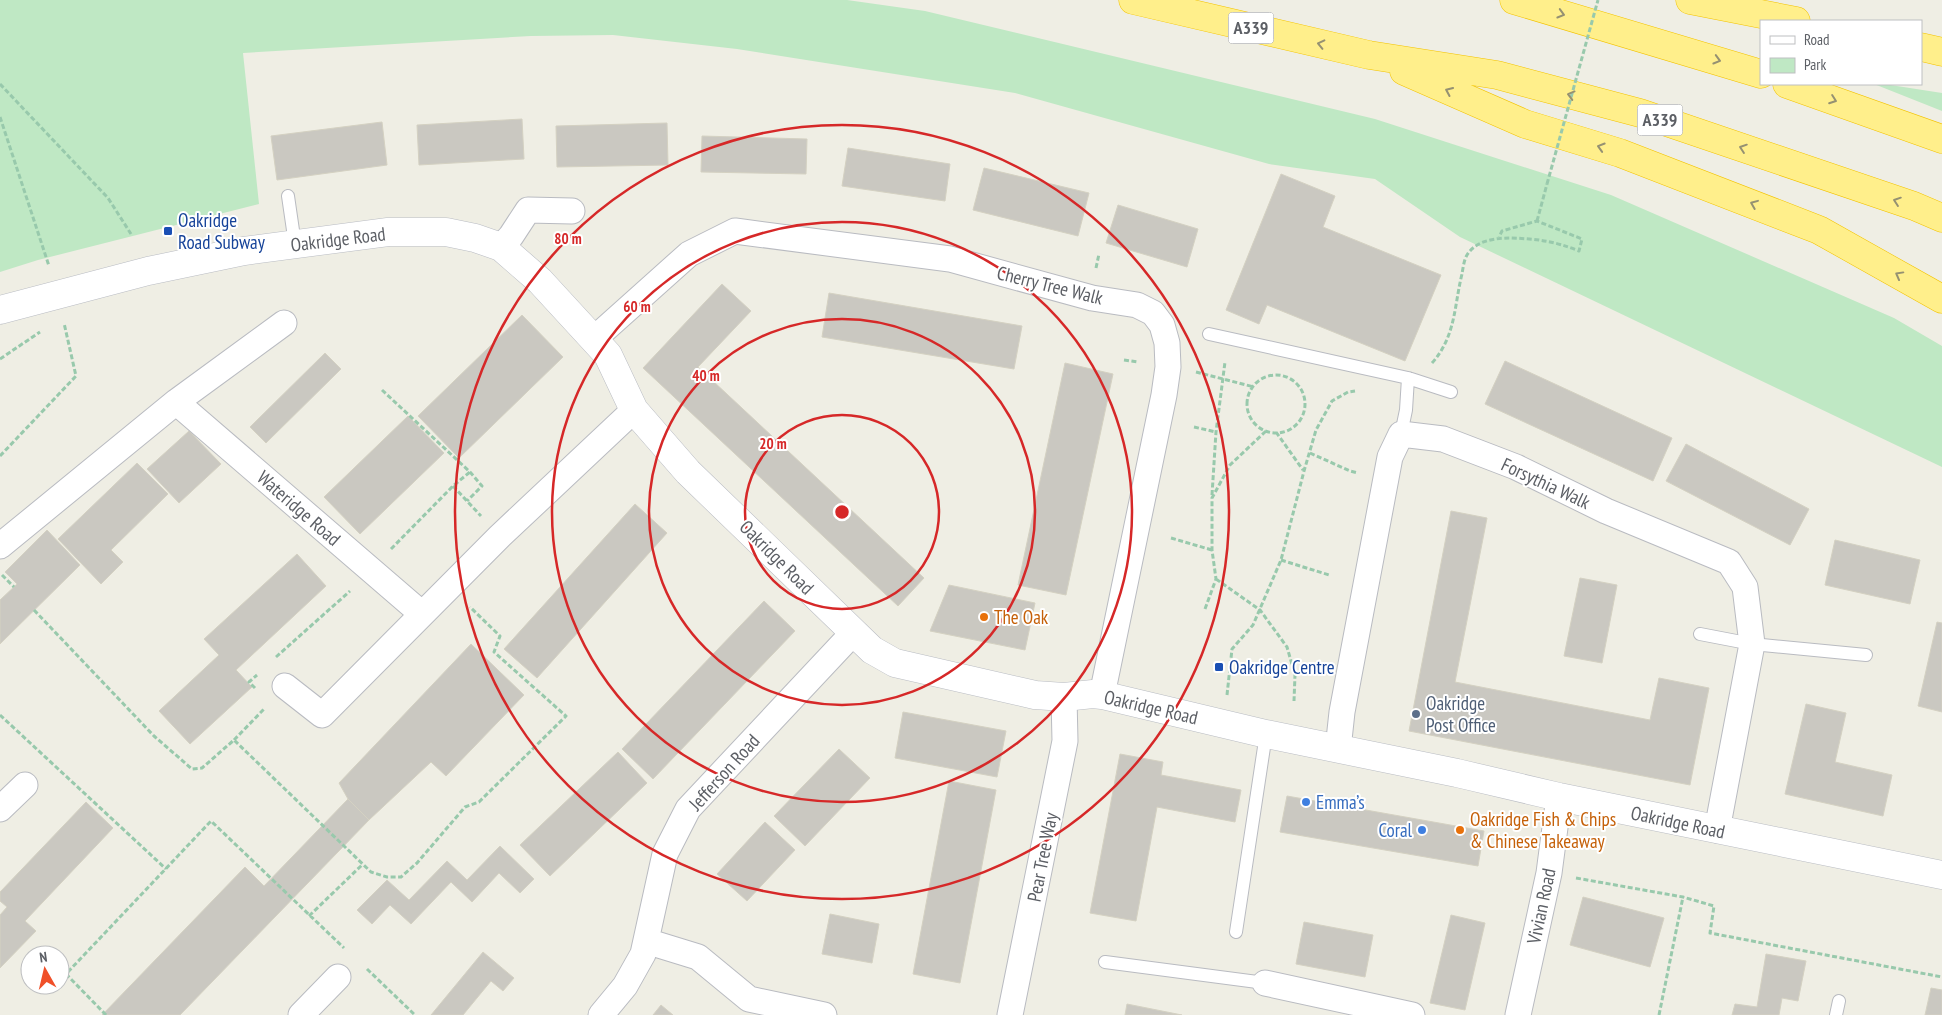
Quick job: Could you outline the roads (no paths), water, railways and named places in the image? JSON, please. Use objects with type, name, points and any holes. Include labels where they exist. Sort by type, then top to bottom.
[{"type":"highway","name":"A339","points":[[1133,0],[1369,55],[1497,75],[1640,113],[1914,206],[1942,218]]},
{"type":"highway","points":[[1514,0],[1760,74]]},
{"type":"highway","points":[[1690,0],[1791,20]]},
{"type":"highway","points":[[1922,47],[1942,52]]},
{"type":"highway","points":[[1369,55],[1525,124],[1620,153],[1819,230],[1942,299]]},
{"type":"highway","points":[[1790,85],[1942,139]]},
{"type":"street","points":[[501,248],[528,210],[572,211]]},
{"type":"street","name":"Cherry Tree Walk","points":[[594,339],[688,254],[735,231],[950,259],[1092,298],[1137,305],[1153,313],[1162,324],[1167,343],[1168,367],[1164,395],[1102,695]]},
{"type":"street","name":"Oakridge Road","points":[[0,310],[148,271],[244,251],[388,232],[446,232],[475,238],[501,248],[540,281],[608,355],[634,410],[688,472],[742,522],[853,633],[872,650],[895,663],[1035,695],[1064,697],[1102,695],[1266,734],[1457,773],[1559,797],[1942,875]]},
{"type":"street","points":[[0,546],[176,402],[284,323]]},
{"type":"street","name":"Wateridge Road","points":[[176,402],[422,614]]},
{"type":"street","points":[[277,695],[322,715],[500,536],[634,410]]},
{"type":"street","points":[[1338,748],[1342,712],[1390,457],[1401,434]]},
{"type":"street","name":"Forsythia Walk","points":[[1401,434],[1442,439],[1516,467],[1606,512],[1729,562],[1746,587],[1752,644],[1717,830]]},
{"type":"street","name":"Jefferson Road","points":[[600,1015],[625,986],[644,954],[666,854],[688,809],[853,633]]},
{"type":"street","name":"Pear Tree Way","points":[[1010,1015],[1065,741],[1064,697]]},
{"type":"street","points":[[0,809],[24,785]]},
{"type":"street","name":"Vivian Road","points":[[1518,1015],[1549,873],[1559,797]]},
{"type":"street","points":[[646,941],[698,957],[749,999],[824,1015]]},
{"type":"street","points":[[301,1015],[338,976]]},
{"type":"street","points":[[1265,983],[1412,1015]]},
{"type":"lane","points":[[288,196],[295,244]]},
{"type":"lane","points":[[1210,334],[1408,378],[1451,392]]},
{"type":"lane","points":[[1401,434],[1406,410],[1408,378]]},
{"type":"lane","points":[[1700,634],[1752,644],[1866,655]]},
{"type":"lane","points":[[1236,932],[1266,734]]},
{"type":"lane","points":[[1106,962],[1265,983]]},
{"type":"lane","points":[[1836,1015],[1839,1001]]},
{"type":"place","name":"Oakridge Road Subway","points":[[168,231]]},
{"type":"place","name":"The Oak","points":[[984,617]]},
{"type":"place","name":"Oakridge Centre","points":[[1219,667]]},
{"type":"place","name":"Oakridge Post Office","points":[[1416,714]]},
{"type":"place","name":"Emma’s","points":[[1306,802]]},
{"type":"place","name":"Coral","points":[[1422,830]]},
{"type":"place","name":"Oakridge Fish & Chips & Chinese Takeaway","points":[[1460,830]]}]
